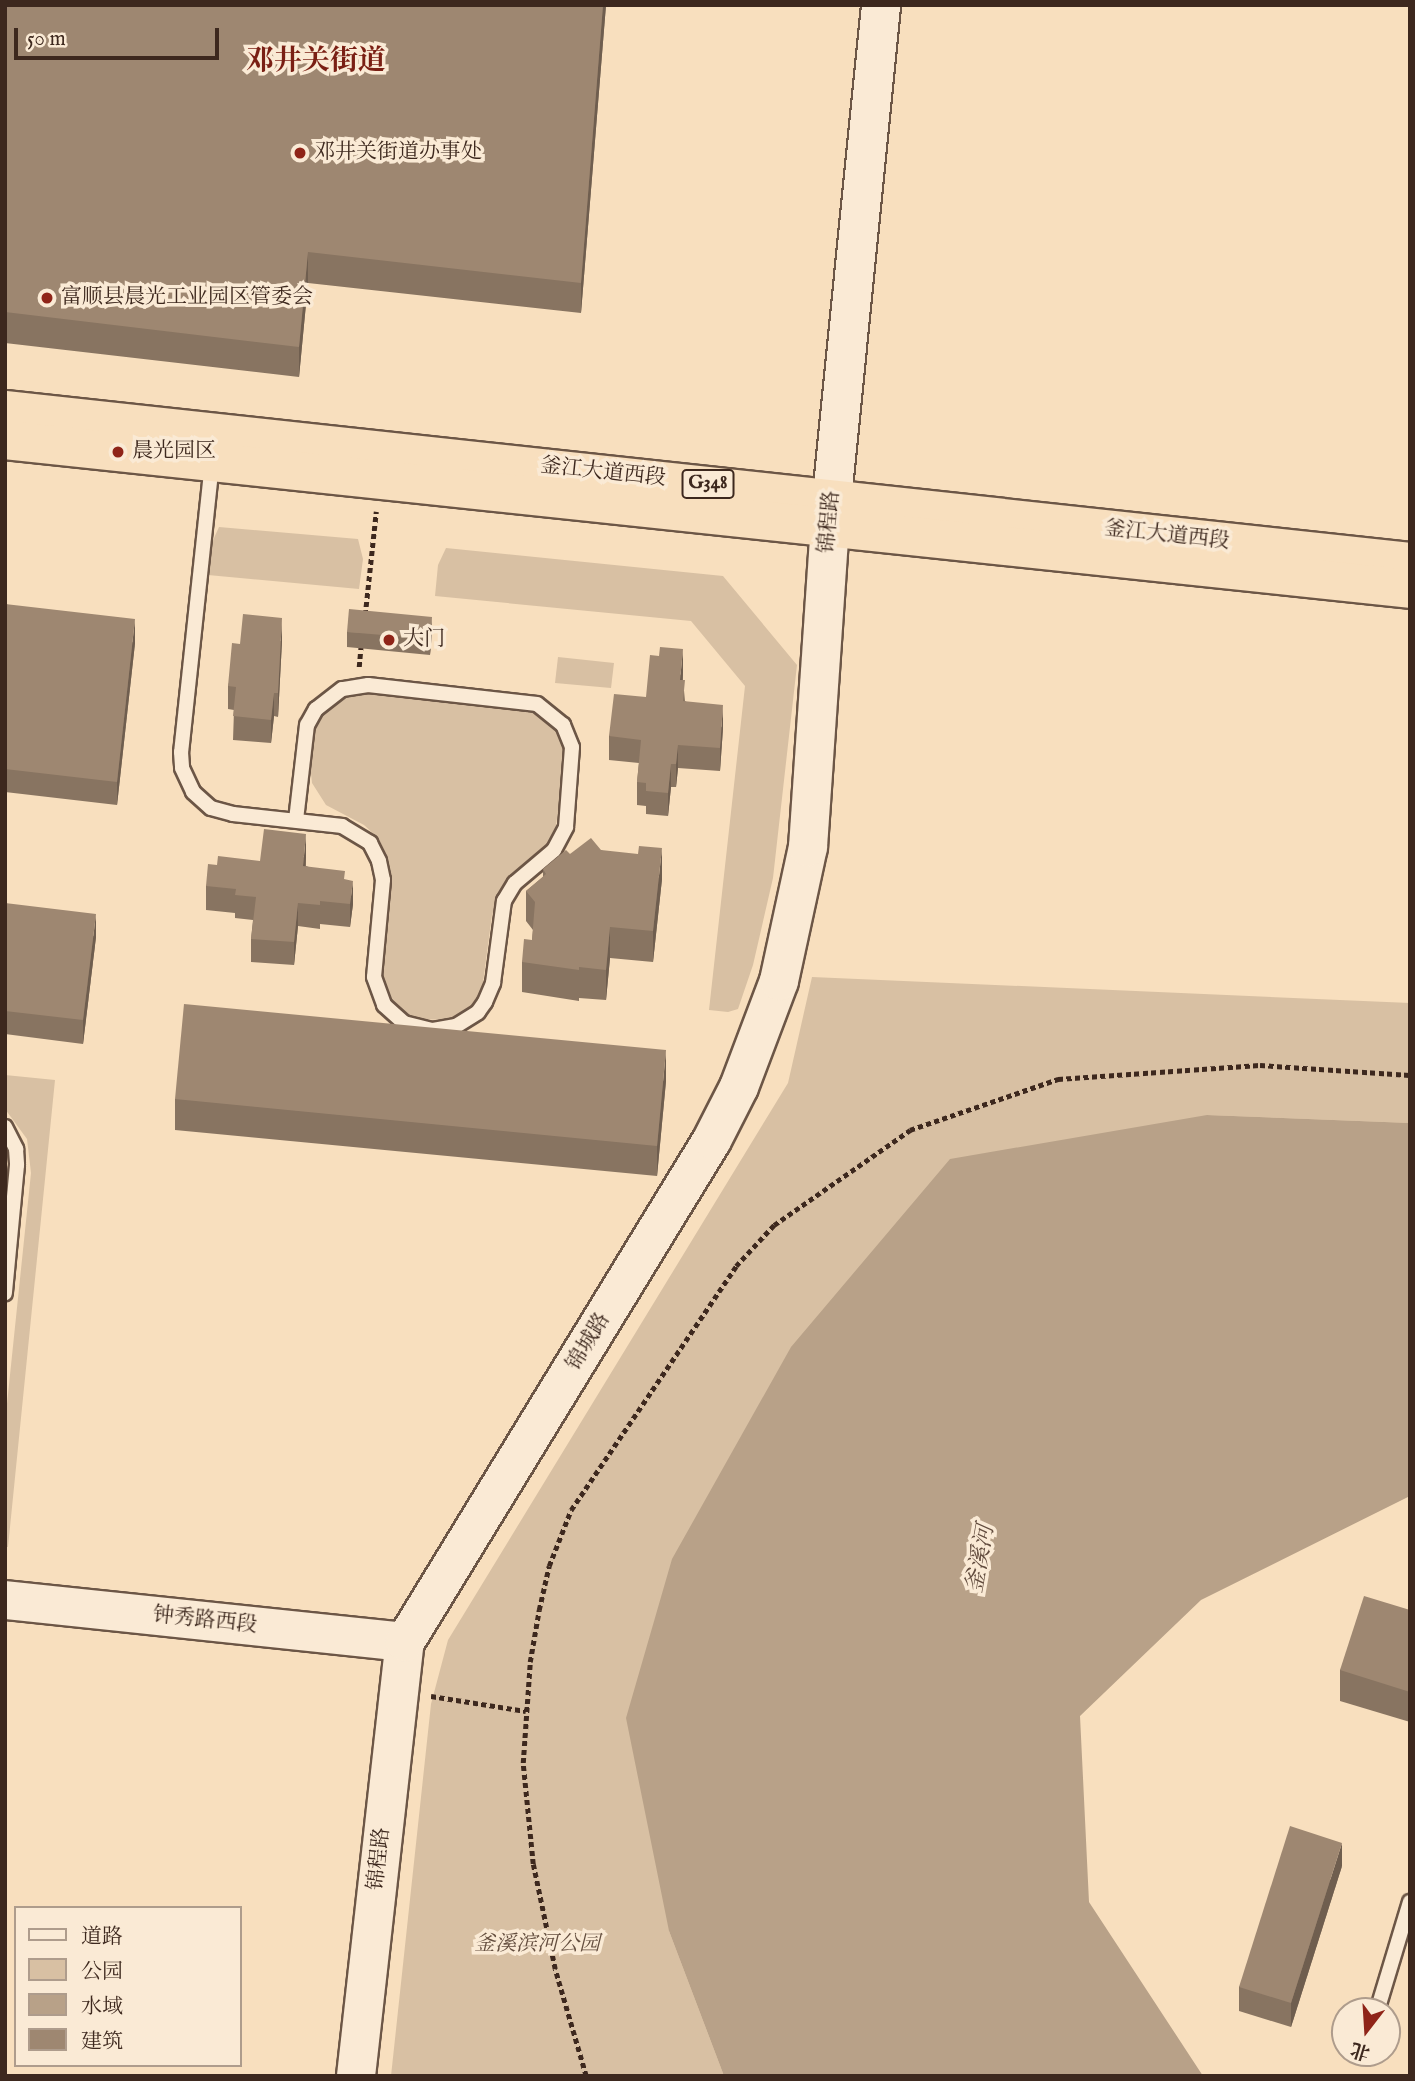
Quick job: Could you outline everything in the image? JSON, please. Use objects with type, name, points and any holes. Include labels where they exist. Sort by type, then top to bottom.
[{"type":"highway","name":"釜江大道西段","points":[[5,410],[831,512],[1410,589]]},
{"type":"highway","name":"釜江大道西段","points":[[5,440],[379,480],[831,512],[1410,562]]},
{"type":"street","name":"锦程路","points":[[760,1035],[785,957],[808,847],[831,512],[881,5]]},
{"type":"street","name":"锦城路","points":[[405,1642],[712,1140],[739,1087],[760,1035]]},
{"type":"street","name":"钟秀路西段","points":[[5,1600],[405,1642]]},
{"type":"street","name":"锦程路","points":[[356,2076],[405,1642]]},
{"type":"lane","points":[[212,462],[180,752],[182,768],[193,792],[212,808],[233,814],[342,826],[362,836],[376,852],[383,880],[374,977],[380,998],[389,1011],[404,1023],[433,1030],[456,1026],[478,1012],[493,983],[504,901],[516,883],[554,850],[566,827],[573,757],[568,736],[556,716],[537,704],[357,686],[332,695],[310,716],[305,734],[296,820]]},
{"type":"lane","points":[[5,1127],[16,1149],[17,1164],[5,1293]]},
{"type":"lane","points":[[1381,1997],[1410,1902]]},
{"type":"path","points":[[364,617],[379,480]]},
{"type":"path","points":[[357,686],[363,631]]},
{"type":"path","points":[[586,2076],[555,1969],[533,1864],[523,1763],[530,1662],[538,1610],[549,1566],[571,1510],[736,1266],[774,1225],[910,1130],[1058,1079],[1260,1065],[1410,1075]]},
{"type":"path","points":[[398,1690],[527,1711]]},
{"type":"green space","points":[[219,527],[358,539],[363,559],[359,589],[208,575],[210,547]]},
{"type":"green space","points":[[446,548],[723,576],[797,665],[773,878],[753,965],[738,1009],[728,1012],[709,1010],[745,686],[691,621],[435,596],[438,565]]},
{"type":"green space","points":[[558,657],[614,663],[611,688],[555,683]]},
{"type":"green space","points":[[359,693],[518,708],[542,715],[562,739],[565,762],[555,832],[543,850],[503,886],[492,915],[482,990],[467,1011],[450,1020],[417,1019],[407,1015],[390,1000],[383,982],[382,970],[391,887],[387,855],[378,838],[364,825],[326,805],[312,783],[310,764],[314,732],[321,716],[341,698]]},
{"type":"green space","name":"釜溪滨河公园","points":[[812,977],[1410,1003],[1410,1123],[1207,1115],[669,1931],[724,2076],[391,2076],[431,1704],[448,1640],[788,1083]]},
{"type":"green space","points":[[5,1075],[55,1080],[8,1547],[5,1547],[5,1423],[31,1173],[27,1139],[5,1109]]},
{"type":"water","name":"釜溪河","points":[[1207,1115],[1410,1123],[1410,1496],[1201,1600],[1080,1716],[1089,1902],[1203,2076],[724,2076],[669,1931],[626,1718],[672,1559],[791,1347],[950,1159]]},
{"type":"building","name":"邓井关街道办事处","points":[[5,5],[603,5],[581,283],[308,252],[299,347],[5,312]]},
{"type":"building","points":[[5,604],[135,619],[117,782],[5,769]]},
{"type":"building","points":[[349,609],[432,617],[430,639],[347,632]]},
{"type":"building","points":[[243,614],[282,618],[278,693],[274,693],[271,720],[233,716],[236,687],[228,686],[232,643],[240,644]]},
{"type":"building","points":[[660,647],[683,649],[680,680],[685,680],[683,701],[723,705],[720,748],[678,745],[676,764],[671,764],[668,793],[646,791],[646,783],[637,782],[641,740],[609,736],[614,694],[646,697],[650,655],[659,656]]},
{"type":"building","points":[[264,829],[306,834],[303,866],[345,871],[344,879],[353,881],[350,904],[320,901],[320,905],[298,903],[294,942],[251,939],[256,897],[235,895],[236,889],[206,886],[208,864],[217,865],[218,856],[260,861]]},
{"type":"building","points":[[591,838],[601,850],[638,854],[639,846],[662,848],[653,931],[610,927],[606,970],[579,967],[579,970],[522,962],[524,939],[532,940],[535,902],[526,891],[546,874],[543,869],[566,850],[570,854]]},
{"type":"building","points":[[5,903],[96,914],[83,1020],[5,1011]]},
{"type":"building","points":[[184,1004],[666,1050],[657,1146],[175,1099]]},
{"type":"building","points":[[1364,1596],[1410,1610],[1410,1692],[1340,1670]]},
{"type":"building","points":[[1290,1826],[1342,1843],[1291,2003],[1239,1987]]},
{"type":"place","name":"邓井关街道办事处","points":[[300,153]]},
{"type":"place","name":"富顺县晨光工业园区管委会","points":[[47,298]]},
{"type":"place","name":"晨光园区","points":[[118,452]]},
{"type":"place","name":"大门","points":[[389,640]]},
{"type":"district","name":"邓井关街道","points":[[316,62]]}]
